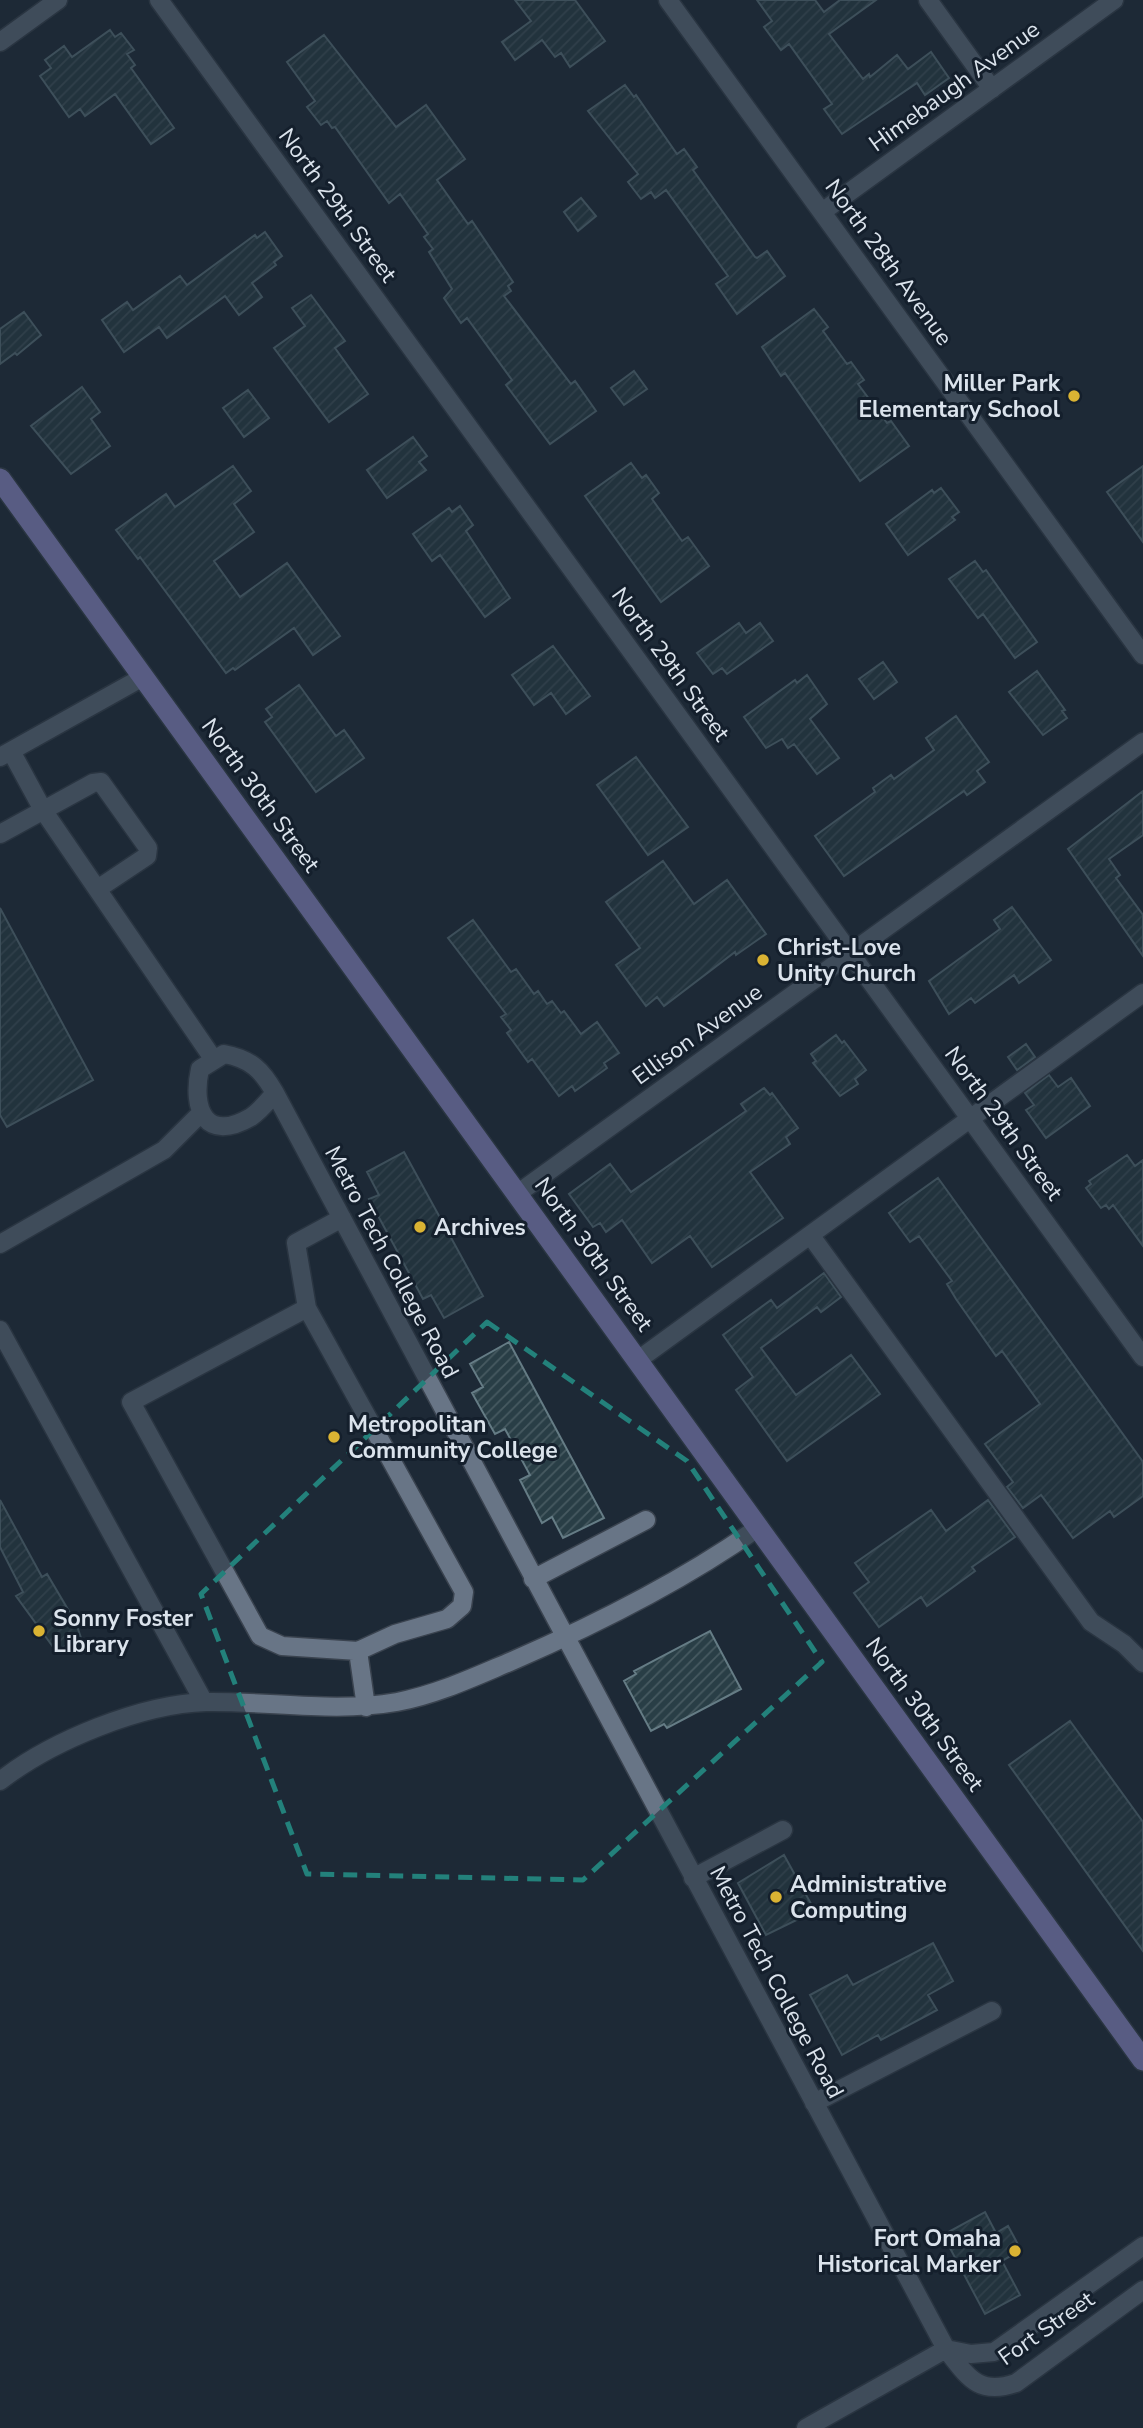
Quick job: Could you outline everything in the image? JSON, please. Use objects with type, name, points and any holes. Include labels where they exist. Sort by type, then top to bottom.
[{"type":"highway","name":"North 30th Street","points":[[0,480],[1143,2060]]},
{"type":"street","points":[[0,42],[58,0]]},
{"type":"street","name":"North 29th Street","points":[[159,0],[1143,1357]]},
{"type":"street","name":"North 28th Avenue","points":[[668,0],[1143,655]]},
{"type":"street","points":[[928,0],[992,89]]},
{"type":"street","name":"Himebaugh Avenue","points":[[822,212],[1114,0]]},
{"type":"street","points":[[143,677],[5,754],[214,1060],[200,1069],[194,1093],[200,1114],[215,1125],[231,1125],[252,1116],[275,1093]]},
{"type":"street","name":"Ellison Avenue","points":[[517,1194],[1143,742]]},
{"type":"street","points":[[0,834],[93,783],[101,782],[148,848],[147,856],[99,888]]},
{"type":"street","points":[[638,1360],[1143,993]]},
{"type":"street","name":"Metro Tech College Road","points":[[214,1060],[224,1054],[245,1058],[263,1073],[275,1093],[946,2349]]},
{"type":"street","points":[[0,1244],[164,1150],[200,1114]]},
{"type":"street","points":[[307,1308],[131,1402],[260,1636],[282,1646],[358,1651],[395,1634],[447,1619],[461,1606],[464,1592],[307,1308],[296,1243],[342,1218]]},
{"type":"street","points":[[811,1236],[1091,1622],[1125,1644],[1143,1663]]},
{"type":"street","points":[[0,1330],[204,1702]]},
{"type":"street","points":[[534,1579],[646,1520]]},
{"type":"street","points":[[0,1780],[48,1750],[150,1711],[204,1702],[366,1707],[440,1692],[565,1638],[723,1553],[759,1527]]},
{"type":"street","points":[[358,1651],[366,1707]]},
{"type":"street","points":[[693,1878],[783,1830]]},
{"type":"street","points":[[814,2103],[992,2011]]},
{"type":"street","name":"Fort Street","points":[[946,2349],[971,2354],[994,2352],[1143,2246]]},
{"type":"street","name":"Fort Street","points":[[946,2349],[968,2376],[983,2387],[998,2389],[1016,2383],[1143,2290]]},
{"type":"street","points":[[806,2428],[946,2349]]},
{"type":"highlighted area","points":[[487,1322],[687,1461],[822,1662],[583,1880],[307,1874],[201,1594]]},
{"type":"building","points":[[515,0],[575,0],[605,41],[570,67],[561,53],[555,57],[542,40],[515,60],[502,42],[531,21]]},
{"type":"building","points":[[757,0],[815,0],[824,12],[840,0],[876,0],[829,34],[863,79],[869,74],[870,77],[897,55],[908,69],[931,52],[949,78],[925,95],[917,83],[842,134],[824,109],[832,104],[789,44],[781,50],[764,27],[772,21]]},
{"type":"building","points":[[110,30],[115,37],[121,33],[134,50],[127,54],[135,65],[131,68],[174,128],[151,144],[115,94],[85,116],[80,109],[69,117],[40,76],[51,68],[45,60],[64,46],[72,57]]},
{"type":"building","points":[[324,35],[396,127],[426,105],[465,159],[437,180],[468,224],[472,221],[513,282],[508,286],[511,291],[504,296],[571,384],[575,381],[596,411],[550,444],[506,385],[512,380],[467,318],[461,323],[444,298],[452,289],[429,252],[433,249],[424,237],[428,234],[400,194],[389,203],[335,127],[332,128],[327,121],[321,125],[307,107],[315,101],[287,62]]},
{"type":"building","points":[[625,85],[634,97],[636,95],[677,154],[684,149],[697,167],[693,170],[755,257],[767,251],[785,276],[737,314],[716,284],[728,276],[666,190],[655,198],[651,192],[641,199],[628,182],[638,174],[588,111]]},
{"type":"building","points":[[581,198],[596,216],[578,231],[564,212]]},
{"type":"building","points":[[265,232],[282,256],[274,262],[276,265],[252,283],[262,297],[239,315],[225,296],[167,338],[159,327],[124,352],[102,320],[127,302],[133,310],[180,276],[187,285],[255,235],[257,238]]},
{"type":"building","points":[[311,295],[345,341],[335,348],[368,394],[329,422],[274,348],[305,326],[292,308]]},
{"type":"building","points":[[814,309],[828,327],[823,331],[847,364],[851,362],[864,380],[858,384],[887,423],[891,421],[909,446],[860,481],[785,373],[781,376],[762,347]]},
{"type":"building","points":[[24,312],[41,335],[17,355],[15,353],[0,364],[0,329]]},
{"type":"building","points":[[634,371],[647,389],[624,405],[611,388]]},
{"type":"building","points":[[82,387],[100,412],[91,419],[110,446],[71,474],[31,426]]},
{"type":"building","points":[[248,390],[269,418],[244,437],[223,408]]},
{"type":"building","points":[[413,437],[427,456],[419,462],[426,470],[387,498],[367,470]]},
{"type":"building","points":[[631,463],[642,478],[646,475],[659,493],[652,499],[682,541],[688,537],[709,566],[661,602],[585,496]]},
{"type":"building","points":[[233,466],[251,491],[234,504],[254,532],[214,561],[240,597],[287,563],[340,636],[313,655],[294,628],[235,670],[233,668],[226,673],[140,557],[138,559],[116,530],[166,494],[175,507]]},
{"type":"building","points":[[1143,466],[1143,542],[1107,492]]},
{"type":"building","points":[[941,488],[959,512],[952,517],[955,520],[908,555],[886,524],[932,490],[934,493]]},
{"type":"building","points":[[460,506],[473,525],[466,531],[510,598],[485,617],[440,555],[432,561],[413,534],[449,508],[452,512]]},
{"type":"building","points":[[975,561],[983,572],[986,570],[1037,642],[1015,658],[983,614],[978,618],[949,579]]},
{"type":"building","points":[[739,623],[746,633],[760,623],[773,641],[727,674],[722,668],[713,674],[697,653]]},
{"type":"building","points":[[553,646],[590,696],[566,714],[551,693],[534,705],[512,675]]},
{"type":"building","points":[[883,662],[897,682],[874,699],[859,679]]},
{"type":"building","points":[[1037,671],[1065,710],[1062,711],[1067,718],[1043,735],[1009,692]]},
{"type":"building","points":[[807,675],[827,704],[810,719],[839,758],[817,774],[794,744],[788,748],[782,739],[766,748],[744,717],[795,680],[797,683]]},
{"type":"building","points":[[299,685],[336,736],[344,730],[364,758],[316,792],[265,722],[272,717],[266,709]]},
{"type":"building","points":[[956,716],[989,762],[977,771],[985,782],[967,795],[964,791],[844,876],[815,836],[875,792],[873,788],[891,775],[894,779],[934,750],[926,738]]},
{"type":"building","points":[[636,757],[688,827],[648,855],[597,785]]},
{"type":"building","points":[[1143,791],[1143,835],[1109,859],[1120,875],[1116,878],[1143,915],[1143,956],[1068,849]]},
{"type":"building","points":[[663,861],[694,904],[727,880],[766,934],[736,955],[735,952],[664,1006],[657,997],[646,1006],[616,965],[640,948],[606,902]]},
{"type":"building","points":[[1012,907],[1051,960],[1019,983],[1014,975],[975,1003],[971,998],[949,1014],[929,981],[1000,929],[994,920]]},
{"type":"building","points":[[0,908],[93,1080],[7,1127],[0,1115]]},
{"type":"building","points":[[473,920],[511,972],[516,969],[534,994],[538,991],[547,1004],[552,1001],[561,1013],[564,1011],[581,1034],[597,1022],[619,1053],[604,1063],[607,1068],[575,1091],[572,1086],[559,1096],[532,1059],[528,1062],[507,1033],[511,1030],[501,1017],[506,1014],[448,938]]},
{"type":"building","points":[[836,1035],[842,1043],[844,1041],[866,1070],[855,1079],[858,1084],[840,1096],[813,1063],[816,1061],[811,1054]]},
{"type":"building","points":[[1026,1044],[1035,1057],[1017,1070],[1008,1057]]},
{"type":"building","points":[[1049,1075],[1058,1087],[1071,1078],[1090,1106],[1046,1138],[1026,1110],[1034,1105],[1025,1093]]},
{"type":"building","points":[[764,1088],[770,1095],[772,1093],[798,1128],[786,1137],[790,1144],[750,1172],[783,1218],[712,1267],[690,1236],[652,1263],[622,1220],[606,1232],[600,1223],[593,1227],[569,1194],[610,1164],[631,1192],[746,1111],[741,1104]]},
{"type":"building","name":"Archives","points":[[404,1152],[483,1296],[444,1318],[431,1295],[423,1299],[369,1199],[379,1195],[367,1172]]},
{"type":"building","points":[[1127,1155],[1135,1166],[1143,1160],[1143,1246],[1113,1205],[1109,1209],[1106,1205],[1101,1208],[1086,1188],[1091,1184],[1089,1181]]},
{"type":"building","points":[[938,1178],[1143,1462],[1143,1496],[1114,1517],[1110,1511],[1073,1538],[1041,1495],[1023,1508],[1007,1487],[1013,1482],[985,1444],[1040,1404],[1002,1351],[996,1356],[947,1284],[952,1281],[919,1236],[910,1242],[889,1213]]},
{"type":"building","points":[[824,1273],[841,1297],[821,1312],[817,1307],[761,1348],[796,1395],[851,1355],[880,1394],[787,1461],[736,1390],[753,1377],[723,1335],[771,1300],[777,1308]]},
{"type":"building","points":[[509,1342],[604,1518],[563,1538],[552,1517],[542,1523],[520,1480],[530,1475],[505,1429],[495,1434],[472,1393],[483,1387],[470,1364]]},
{"type":"building","points":[[0,1500],[42,1577],[47,1574],[76,1623],[81,1638],[56,1651],[16,1596],[23,1592],[0,1547]]},
{"type":"building","points":[[988,1500],[1015,1537],[972,1567],[975,1571],[927,1606],[921,1597],[879,1627],[854,1593],[869,1582],[855,1563],[931,1510],[946,1531]]},
{"type":"building","points":[[710,1631],[741,1689],[667,1728],[664,1724],[651,1731],[624,1681],[636,1674],[634,1671]]},
{"type":"building","points":[[1070,1721],[1143,1822],[1143,1951],[1009,1765]]},
{"type":"building","name":"Administrative Computing","points":[[784,1855],[815,1911],[766,1935],[738,1883]]},
{"type":"building","points":[[933,1943],[953,1981],[928,1995],[937,2010],[881,2040],[878,2035],[842,2055],[810,1995],[847,1975],[853,1985]]},
{"type":"building","points":[[985,2212],[996,2233],[1008,2226],[1021,2250],[1002,2261],[1020,2295],[985,2314],[943,2235]]},
{"type":"place","name":"Miller Park Elementary School","points":[[1074,396]]},
{"type":"place","name":"Christ-Love Unity Church","points":[[763,960]]},
{"type":"place","name":"Archives","points":[[420,1227]]},
{"type":"place","name":"Metropolitan Community College","points":[[334,1437]]},
{"type":"place","name":"Sonny Foster Library","points":[[39,1631]]},
{"type":"place","name":"Administrative Computing","points":[[776,1897]]},
{"type":"place","name":"Fort Omaha Historical Marker","points":[[1015,2251]]}]
